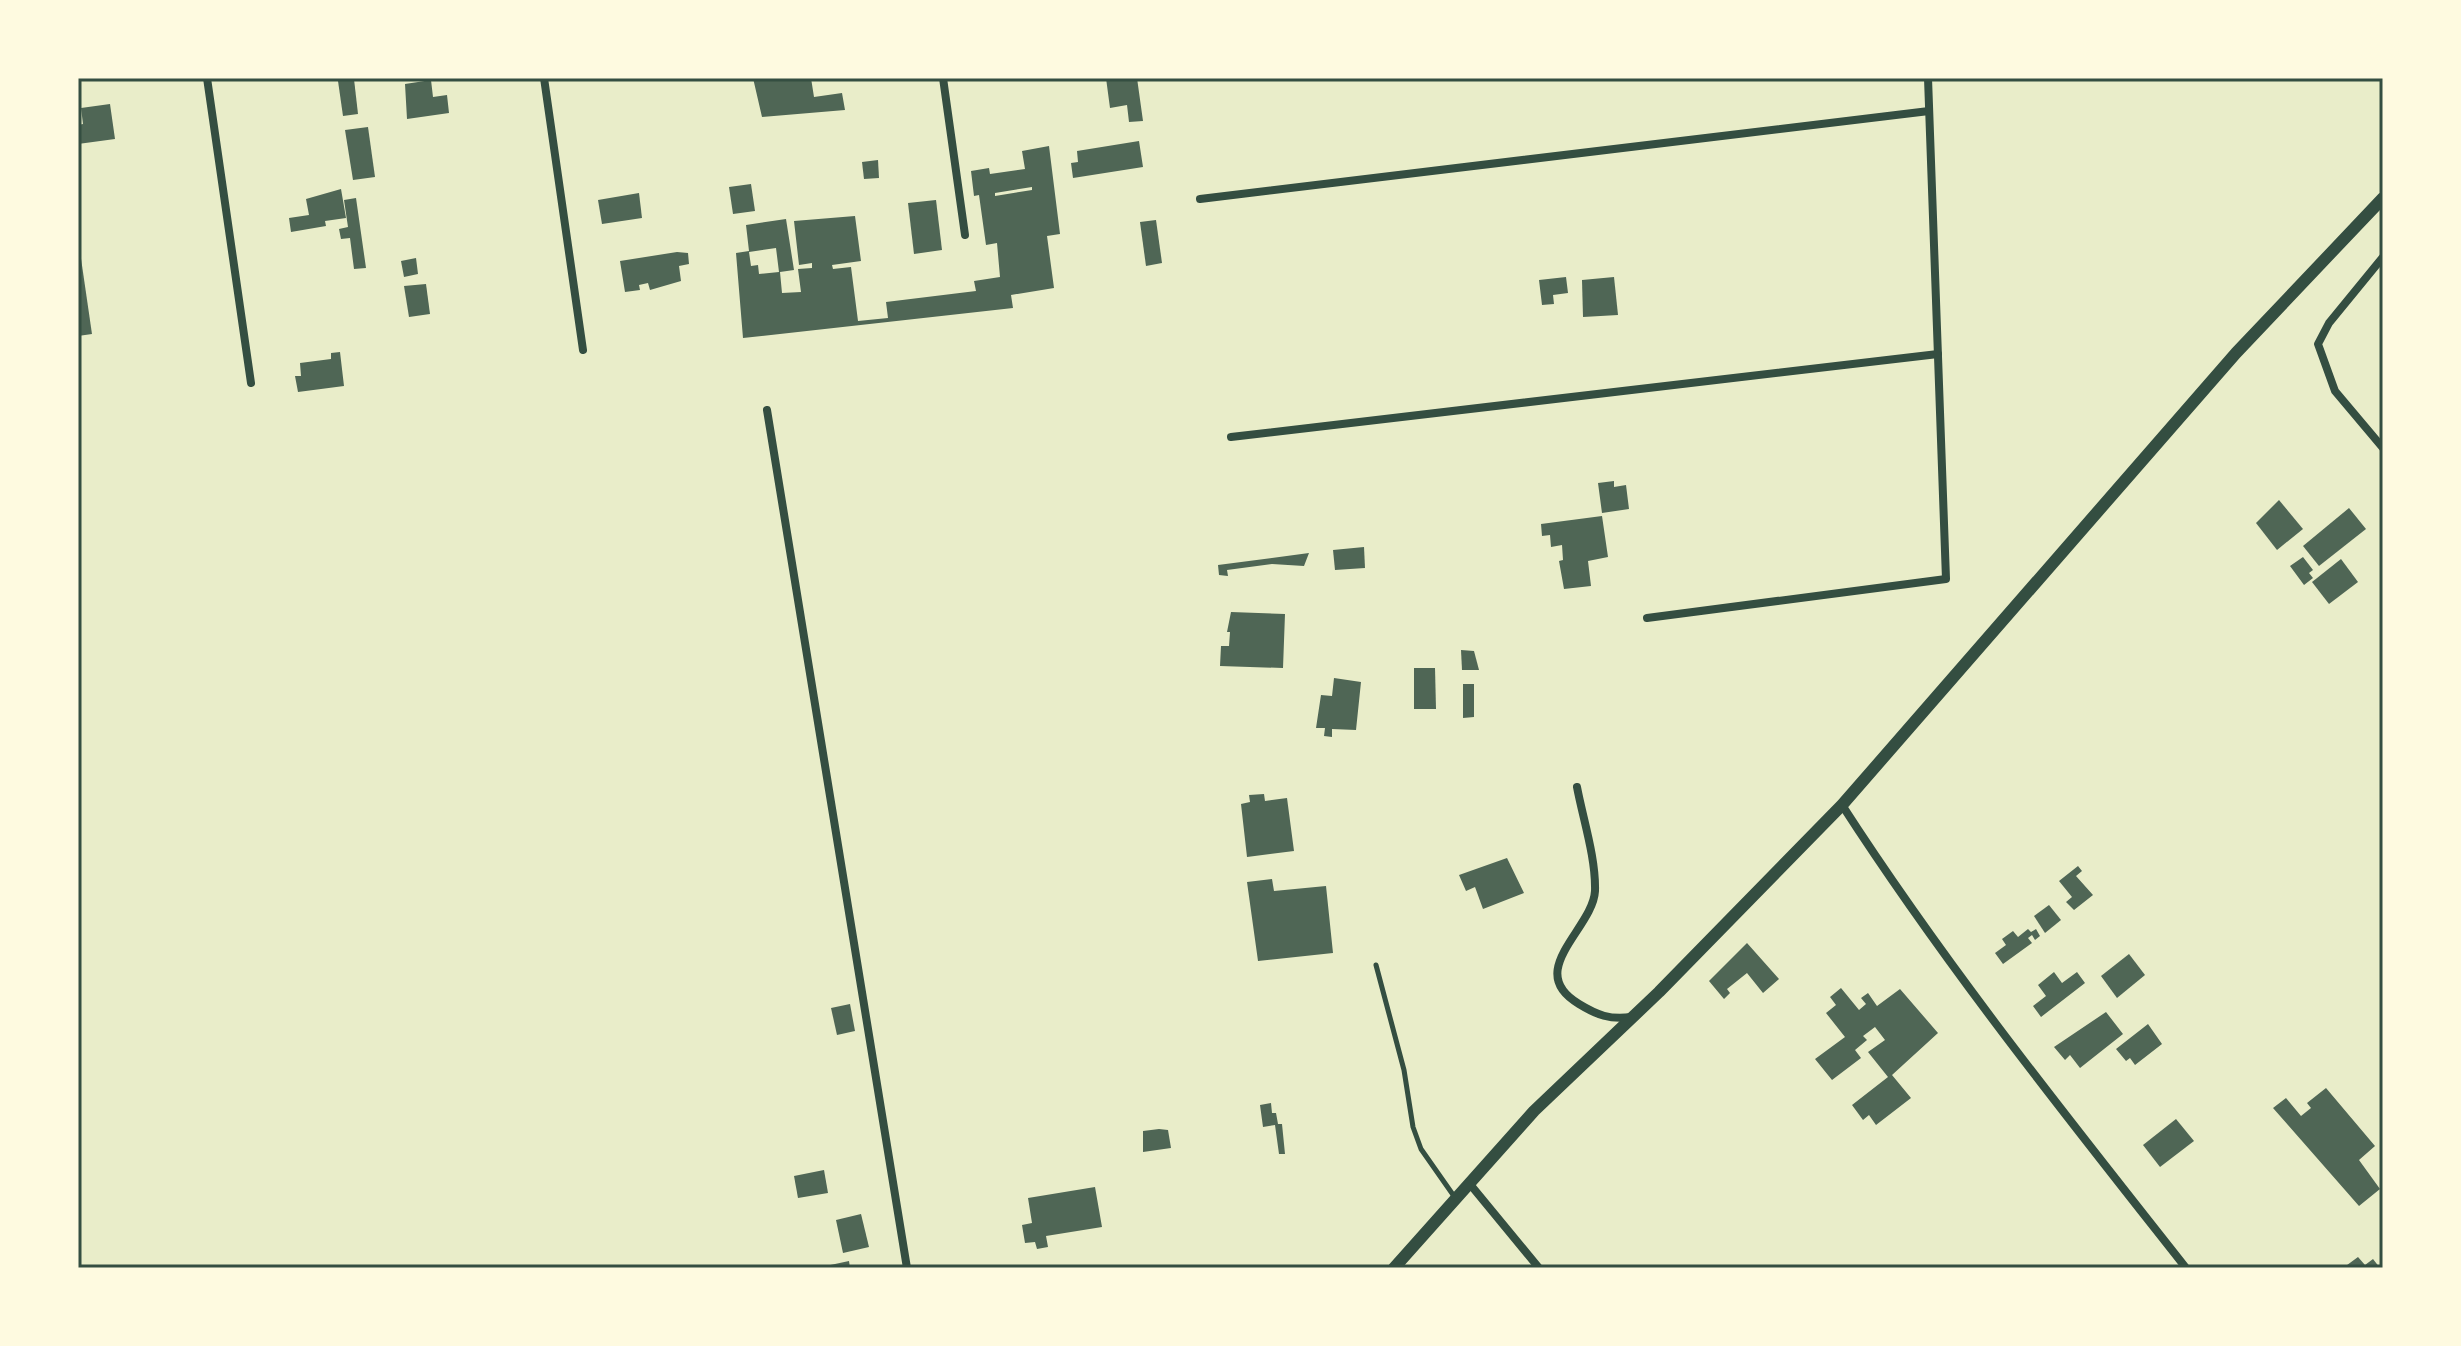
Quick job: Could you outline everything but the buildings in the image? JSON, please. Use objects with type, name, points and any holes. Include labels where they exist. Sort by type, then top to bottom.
[{"type":"street","points":[[207,78],[251,383]]},
{"type":"street","points":[[544,78],[583,350]]},
{"type":"street","points":[[943,78],[965,235]]},
{"type":"street","points":[[1647,618],[1946,579],[1928,78]]},
{"type":"street","points":[[1200,199],[1929,111]]},
{"type":"street","points":[[1394,1268],[1534,1111],[1842,805],[2236,353],[2383,198]]},
{"type":"street","points":[[2383,257],[2329,323],[2318,344],[2335,391],[2383,448]]},
{"type":"street","points":[[1231,437],[1938,354]]},
{"type":"street","points":[[767,410],[907,1268]]},
{"type":"street","points":[[1577,787],[1595,888],[1590,910],[1566,946],[1557,970],[1560,983],[1573,1001],[1599,1016],[1631,1017]]},
{"type":"street","points":[[1842,805],[1894,886],[2070,1121],[2186,1268]]},
{"type":"street","points":[[1469,1183],[1539,1268]]},
{"type":"lane","points":[[1376,965],[1404,1070],[1413,1127],[1421,1149],[1456,1199]]}]
